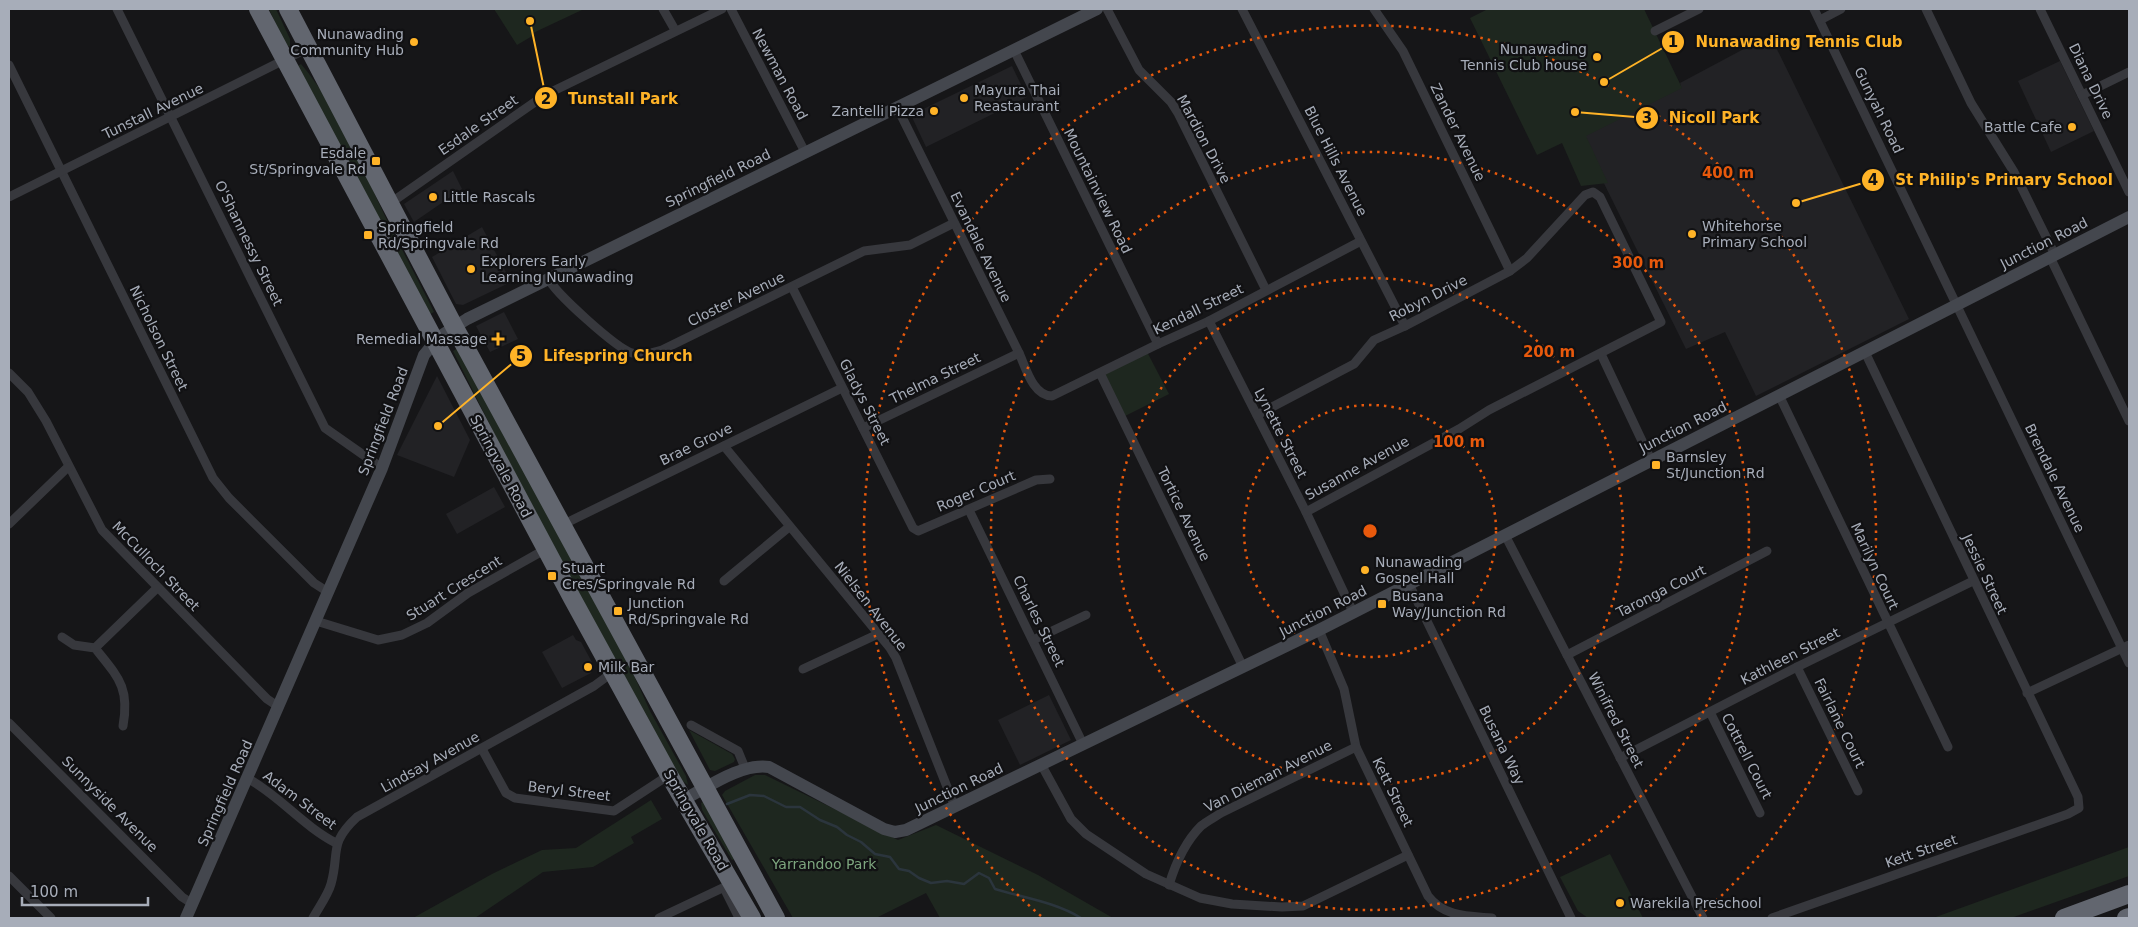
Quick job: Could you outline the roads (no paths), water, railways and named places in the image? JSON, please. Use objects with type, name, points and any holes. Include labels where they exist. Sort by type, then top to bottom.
[{"type":"highway","name":"Springvale Road","points":[[258,9],[434,342],[728,885],[752,918]]},
{"type":"highway","name":"Springvale Road","points":[[288,9],[454,326],[776,918]]},
{"type":"highway","points":[[2064,918],[2129,894]]},
{"type":"street","name":"O'Shannessy Street","points":[[117,9],[325,428],[382,468]]},
{"type":"street","points":[[663,9],[675,30]]},
{"type":"street","name":"Esdale Street","points":[[389,204],[545,95],[675,30],[722,9]]},
{"type":"street","name":"Newman Road","points":[[731,9],[805,152]]},
{"type":"street","name":"Springfield Road","points":[[186,918],[382,468],[415,375],[424,355],[434,342],[454,326],[548,278],[1098,9]]},
{"type":"street","name":"Mardion Drive","points":[[1107,9],[1139,70],[1171,102],[1178,113],[1266,290]]},
{"type":"street","name":"Blue Hills Avenue","points":[[1242,9],[1405,326]]},
{"type":"street","name":"Zander Avenue","points":[[1374,9],[1403,52],[1510,271]]},
{"type":"street","points":[[1655,31],[1699,9]]},
{"type":"street","name":"Gunyah Road","points":[[1814,9],[1957,305]]},
{"type":"street","points":[[1820,20],[1841,9]]},
{"type":"street","points":[[1926,9],[1971,103],[2014,172],[2129,421]]},
{"type":"street","name":"Diana Drive","points":[[2040,9],[2129,192]]},
{"type":"street","name":"Tunstall Avenue","points":[[9,196],[308,48]]},
{"type":"street","name":"Mountainview Road","points":[[1014,50],[1158,344]]},
{"type":"street","name":"Nicholson Street","points":[[9,65],[213,478],[229,498],[314,583],[328,592]]},
{"type":"street","points":[[2082,95],[2129,72]]},
{"type":"street","name":"Evandale Avenue","points":[[897,107],[1038,391],[1045,396]]},
{"type":"street","name":"Robyn Drive","points":[[1257,415],[1354,364],[1374,340],[1405,326],[1510,271],[1526,258],[1585,195],[1593,192],[1600,197],[1661,322]]},
{"type":"street","name":"Junction Road","points":[[683,800],[745,768],[758,765],[769,767],[884,828],[895,832],[906,830],[1318,630],[2129,217]]},
{"type":"street","name":"Closter Avenue","points":[[548,278],[555,290],[616,344],[631,352],[646,354],[662,350],[864,251],[910,245],[954,223]]},
{"type":"street","name":"Kendall Street","points":[[1045,396],[1052,396],[1209,321],[1361,241]]},
{"type":"street","name":"Gladys Street","points":[[792,287],[913,528]]},
{"type":"street","name":"Brendale Avenue","points":[[1957,305],[2126,647],[2129,663]]},
{"type":"street","name":"Lynette Street","points":[[1209,321],[1306,512],[1353,612]]},
{"type":"street","name":"Susanne Avenue","points":[[1306,512],[1459,429],[1489,410],[1661,322]]},
{"type":"street","name":"Jessie Street","points":[[1865,352],[2078,797],[2079,808]]},
{"type":"street","name":"Thelma Street","points":[[863,428],[1019,353]]},
{"type":"street","points":[[1601,354],[1651,460]]},
{"type":"street","name":"McCulloch Street","points":[[9,373],[28,392],[46,421],[102,530],[266,699],[278,707]]},
{"type":"street","name":"Tortice Avenue","points":[[1100,373],[1243,667]]},
{"type":"street","name":"Brae Grove","points":[[562,525],[842,388]]},
{"type":"street","name":"Marilyn Court","points":[[1779,395],[1948,747]]},
{"type":"street","name":"Nielsen Avenue","points":[[724,446],[896,658],[955,806]]},
{"type":"street","points":[[9,524],[68,467]]},
{"type":"street","name":"Roger Court","points":[[913,528],[918,531],[1036,480],[1050,479]]},
{"type":"street","name":"Charles Street","points":[[969,510],[1083,744]]},
{"type":"street","points":[[724,581],[789,527]]},
{"type":"street","name":"Winifred Street","points":[[1505,535],[1702,918]]},
{"type":"street","name":"Stuart Crescent","points":[[316,621],[378,640],[402,635],[427,623],[468,592],[546,549]]},
{"type":"street","name":"Taronga Court","points":[[1567,655],[1767,551]]},
{"type":"street","name":"Kathleen Street","points":[[1620,758],[1973,581]]},
{"type":"street","name":"Busana Way","points":[[1409,584],[1570,918]]},
{"type":"street","points":[[95,648],[157,588]]},
{"type":"street","points":[[1033,640],[1086,614]]},
{"type":"street","name":"Kett Street","points":[[1318,630],[1344,689],[1356,747],[1428,896],[1441,909],[1453,914],[1492,918]]},
{"type":"street","points":[[803,669],[878,634]]},
{"type":"street","points":[[62,636],[74,645],[95,648],[113,671],[124,689],[126,710],[123,726]]},
{"type":"street","points":[[2027,693],[2126,647]]},
{"type":"street","name":"Fairlane Court","points":[[1797,668],[1858,791]]},
{"type":"street","name":"Lindsay Avenue","points":[[313,918],[331,884],[336,844],[346,827],[357,817],[594,686],[613,672]]},
{"type":"street","name":"Cottrell Court","points":[[1710,712],[1760,812]]},
{"type":"street","name":"Sunnyside Avenue","points":[[9,723],[182,897],[192,904]]},
{"type":"street","points":[[692,725],[738,751],[745,768]]},
{"type":"street","name":"Van Dieman Avenue","points":[[1168,885],[1189,842],[1202,825],[1222,813],[1356,747]]},
{"type":"street","name":"Beryl Street","points":[[482,749],[506,793],[515,798],[614,811],[669,775]]},
{"type":"street","points":[[1041,764],[1071,819],[1086,834],[1146,874],[1200,898],[1232,904],[1282,907],[1303,906],[1408,855]]},
{"type":"street","name":"Adam Street","points":[[247,778],[261,786],[324,837],[336,844]]},
{"type":"street","name":"Kett Street","points":[[1772,918],[2068,814],[2079,808]]},
{"type":"street","points":[[9,876],[51,918]]},
{"type":"street","points":[[659,918],[728,885]]},
{"type":"street","name":"Springvale Road","points":[[728,885],[739,918]]},
{"type":"waterway","points":[[727,804],[750,795],[764,796],[786,807],[800,807],[861,842],[875,854],[890,857],[899,869],[909,871],[931,883],[947,881],[964,884],[979,873],[989,878],[995,889],[1050,904],[1081,918]]},
{"type":"place","name":"Tunstall Park","points":[[530,21]]},
{"type":"place","name":"Nunawading Community Hub","points":[[414,42]]},
{"type":"place","name":"Nunawading Tennis Club house","points":[[1597,57]]},
{"type":"place","name":"Nunawading Tennis Club","points":[[1604,82]]},
{"type":"place","name":"Mayura Thai Reastaurant","points":[[964,98]]},
{"type":"place","name":"Zantelli Pizza","points":[[934,111]]},
{"type":"place","name":"Nicoll Park","points":[[1575,112]]},
{"type":"place","name":"Battle Cafe","points":[[2072,127]]},
{"type":"place","name":"Esdale St/Springvale Rd","points":[[376,161]]},
{"type":"place","name":"Little Rascals","points":[[433,197]]},
{"type":"place","name":"St Philip's Primary School","points":[[1796,203]]},
{"type":"place","name":"Whitehorse Primary School","points":[[1692,234]]},
{"type":"place","name":"Springfield Rd/Springvale Rd","points":[[368,235]]},
{"type":"place","name":"Explorers Early Learning Nunawading","points":[[471,269]]},
{"type":"place","name":"Remedial Massage","points":[[498,339]]},
{"type":"place","name":"Lifespring Church","points":[[438,426]]},
{"type":"place","name":"Barnsley St/Junction Rd","points":[[1656,465]]},
{"type":"place","name":"Nunawading Gospel Hall","points":[[1365,570]]},
{"type":"place","name":"Stuart Cres/Springvale Rd","points":[[552,576]]},
{"type":"place","name":"Busana Way/Junction Rd","points":[[1382,604]]},
{"type":"place","name":"Junction Rd/Springvale Rd","points":[[618,611]]},
{"type":"place","name":"Milk Bar","points":[[588,667]]},
{"type":"place","name":"Warekila Preschool","points":[[1620,903]]},
{"type":"park label","name":"Yarrandoo Park","points":[[824,864]]}]
